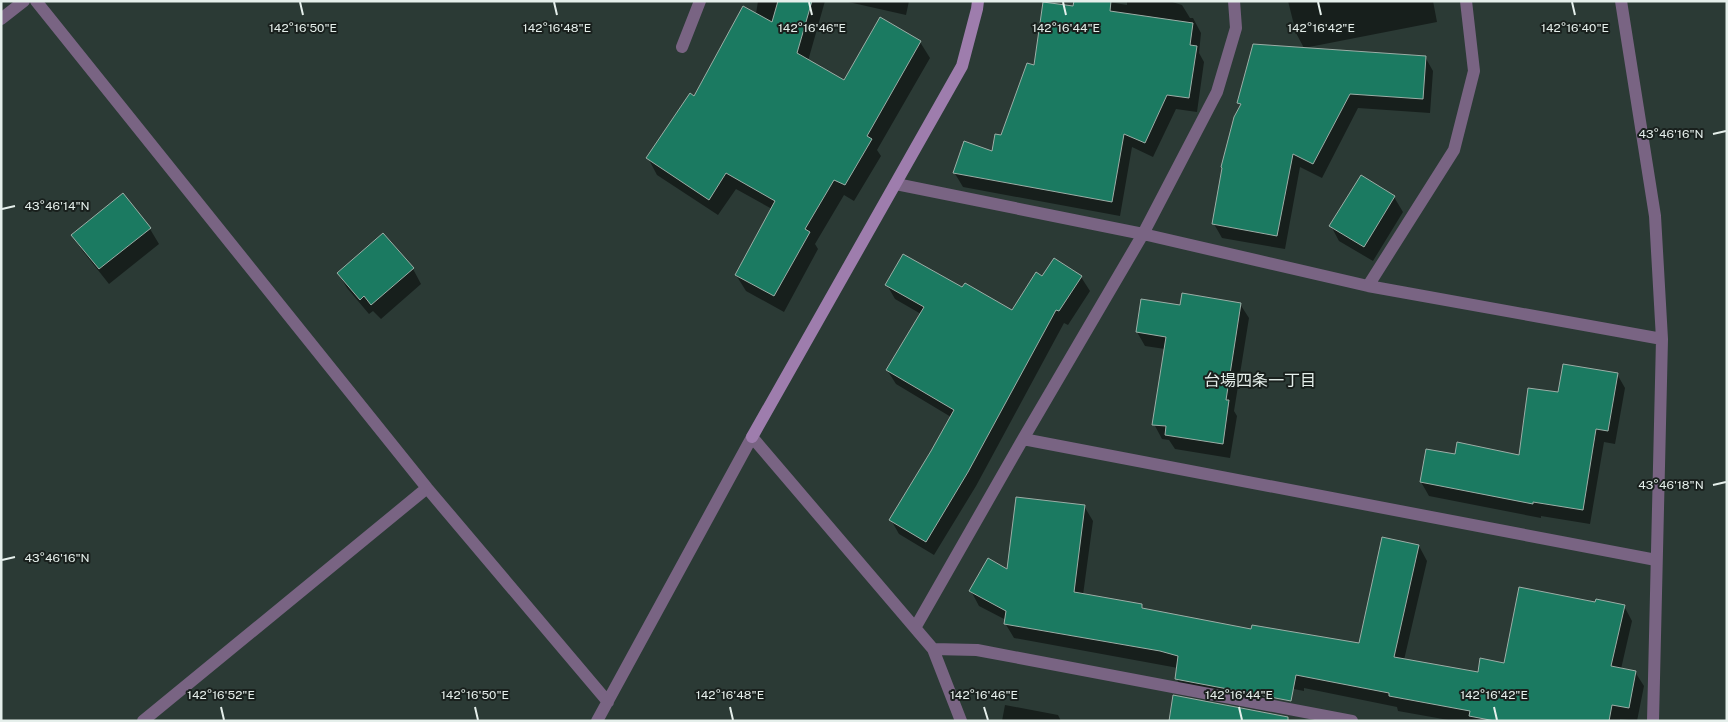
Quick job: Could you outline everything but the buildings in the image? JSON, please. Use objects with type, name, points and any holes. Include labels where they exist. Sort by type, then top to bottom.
[{"type":"street","points":[[1,19],[24,1]]},
{"type":"street","points":[[36,1],[427,488],[608,702]]},
{"type":"street","points":[[682,47],[700,1]]},
{"type":"street","points":[[596,721],[752,437],[962,66],[978,1]]},
{"type":"street","points":[[914,628],[1143,234],[1218,92],[1236,28],[1234,1]]},
{"type":"street","points":[[1368,286],[1454,150],[1474,72],[1466,1]]},
{"type":"street","points":[[1621,1],[1655,216],[1662,339],[1653,721]]},
{"type":"street","points":[[896,184],[1143,234],[1368,286],[1662,339]]},
{"type":"street","points":[[752,437],[933,649],[961,721]]},
{"type":"street","points":[[1023,439],[1656,560]]},
{"type":"street","points":[[143,721],[427,488]]},
{"type":"street","points":[[933,649],[977,650],[1352,721]]},
{"type":"district","name":"台場四条一丁目","points":[[1260,380]]}]
